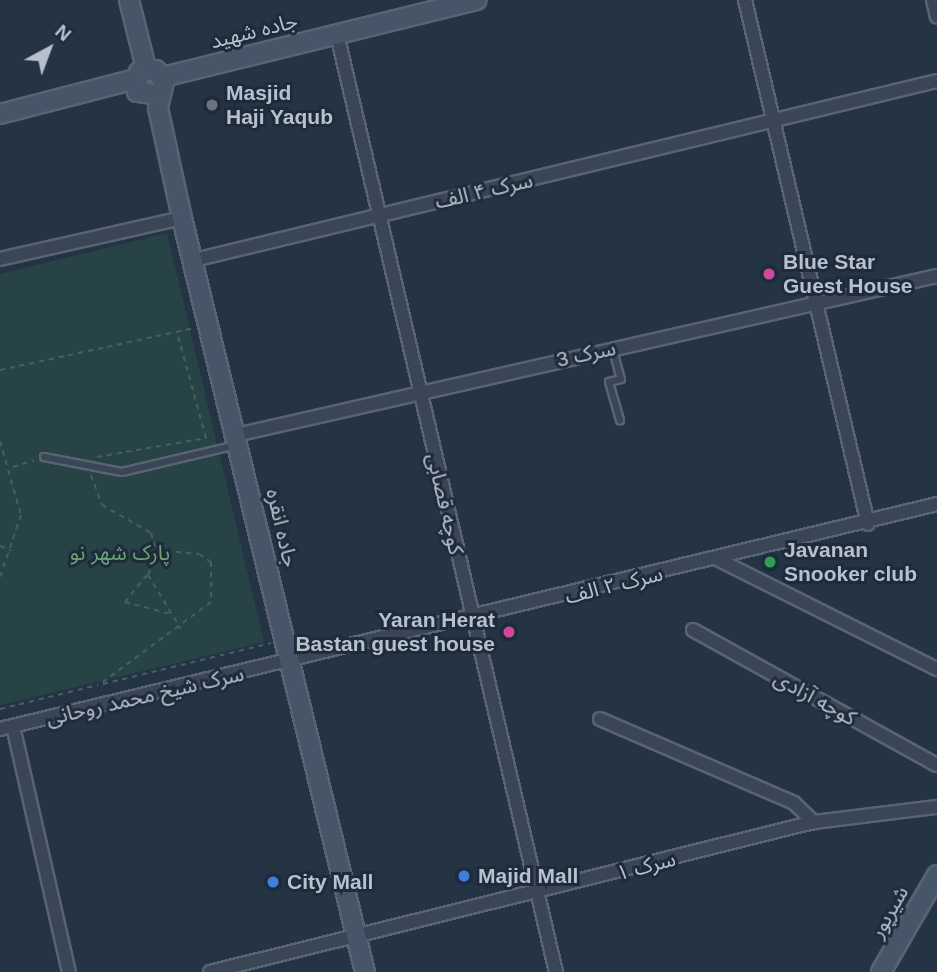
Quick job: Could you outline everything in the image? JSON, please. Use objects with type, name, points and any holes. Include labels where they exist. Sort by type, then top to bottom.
[{"type":"main road","points":[[129,0],[134,77],[141,96],[161,86]]},
{"type":"main road","name":"جاده شهید","points":[[161,86],[337,34],[478,0]]},
{"type":"main road","points":[[0,114],[134,77],[161,86]]},
{"type":"main road","name":"جاده انقره","points":[[161,86],[182,218],[365,972]]},
{"type":"main road","name":"شیرپور","points":[[881,972],[937,875]]},
{"type":"street","points":[[745,0],[868,524]]},
{"type":"street","points":[[933,0],[937,17]]},
{"type":"street","name":"کوچه قصابی","points":[[337,34],[377,216],[556,972]]},
{"type":"street","name":"سرک ۴ الف","points":[[194,260],[774,125],[937,81]]},
{"type":"street","points":[[0,259],[182,218]]},
{"type":"street","name":"سرک 3","points":[[237,440],[419,391],[937,276]]},
{"type":"street","name":"سرک ۲ الف","points":[[290,663],[868,524],[937,504]]},
{"type":"street","points":[[719,560],[937,669]]},
{"type":"street","name":"کوچه آزادی","points":[[694,630],[937,765]]},
{"type":"street","name":"سرک شیخ محمد روحانی","points":[[6,727],[290,663]]},
{"type":"street","points":[[600,719],[794,803],[814,821]]},
{"type":"street","points":[[6,727],[69,972]]},
{"type":"street","name":"سرک ۱","points":[[210,972],[538,895],[814,821],[937,807]]},
{"type":"lane","points":[[613,348],[621,379],[609,382],[620,420]]},
{"type":"lane","points":[[44,457],[122,472],[237,440]]},
{"type":"path","points":[[0,370],[209,325]]},
{"type":"path","points":[[172,614],[125,602],[148,575],[156,550],[151,533],[102,505],[88,465],[99,456],[206,438],[177,332]]},
{"type":"path","points":[[0,441],[12,467],[21,515],[0,577]]},
{"type":"path","points":[[12,467],[44,457]]},
{"type":"path","points":[[0,547],[11,551]]},
{"type":"path","points":[[100,684],[181,629],[211,602],[211,562],[199,554],[156,550]]},
{"type":"path","points":[[148,575],[181,629]]},
{"type":"path","points":[[0,709],[285,639]]},
{"type":"green space","name":"پارک شهر نو","points":[[167,233],[264,642],[0,705],[0,274]]},
{"type":"place","name":"Masjid Haji Yaqub","points":[[212,105]]},
{"type":"place","name":"Blue Star Guest House","points":[[769,274]]},
{"type":"place","name":"Javanan Snooker club","points":[[770,562]]},
{"type":"place","name":"Yaran Herat Bastan guest house","points":[[509,632]]},
{"type":"place","name":"Majid Mall","points":[[464,876]]},
{"type":"place","name":"City Mall","points":[[273,882]]}]
